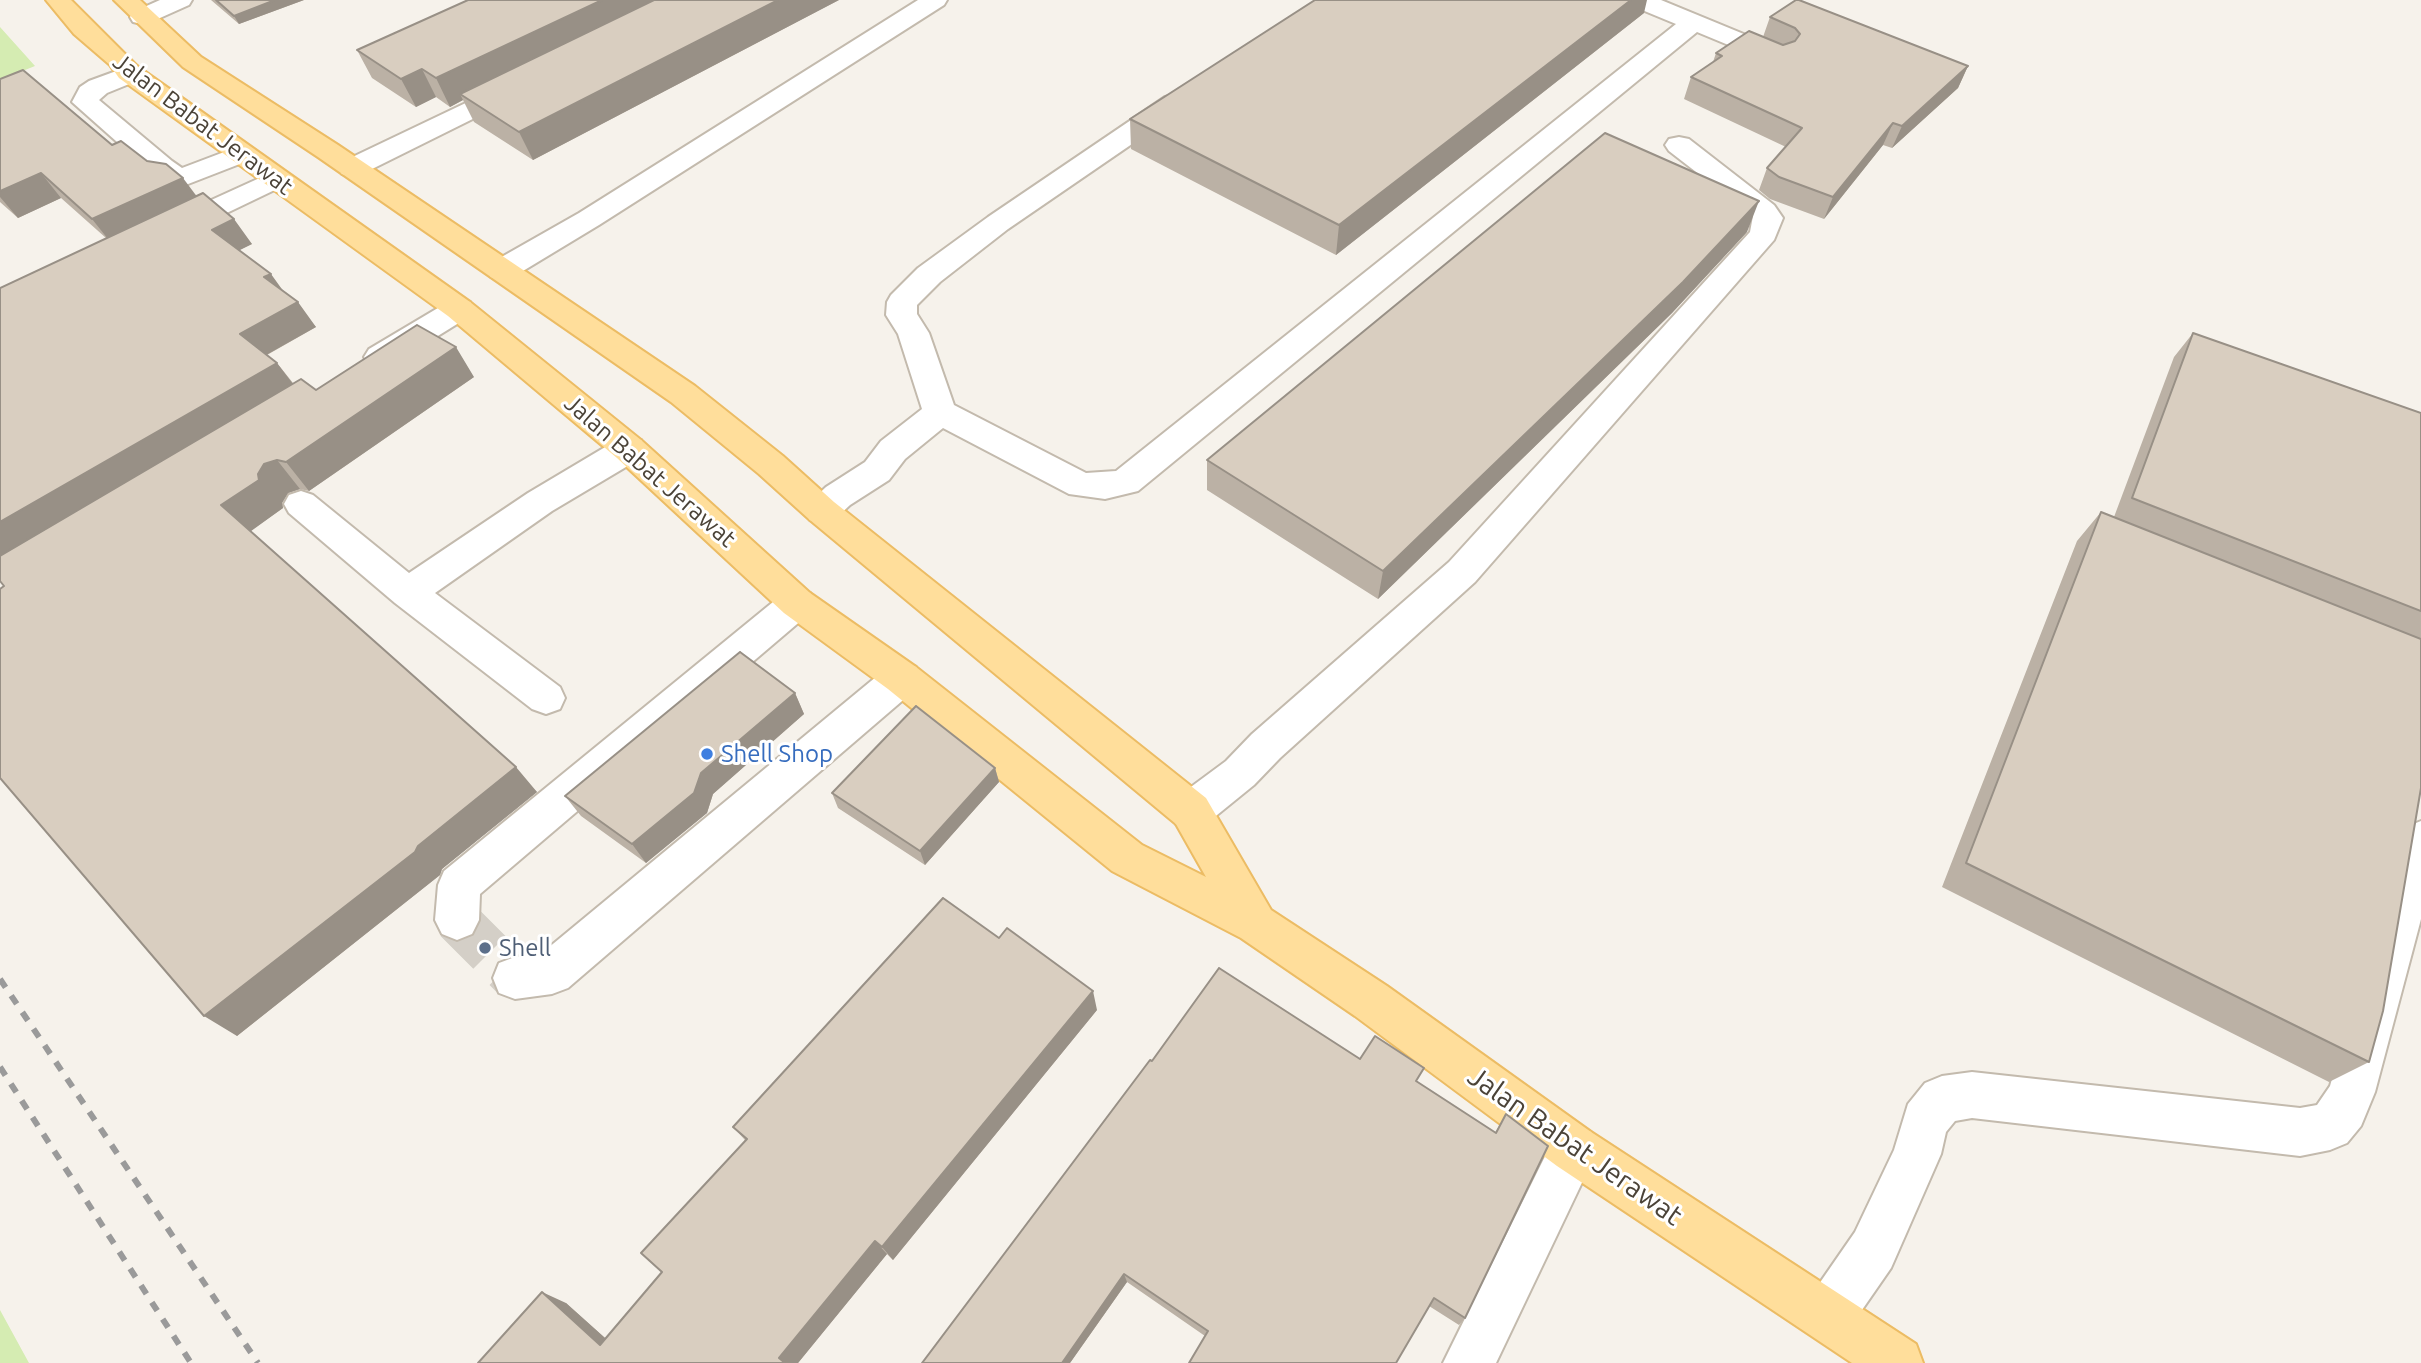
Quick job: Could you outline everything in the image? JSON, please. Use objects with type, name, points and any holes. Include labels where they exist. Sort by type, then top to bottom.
[{"type":"main road","name":"Jalan Babat Jerawat","points":[[58,0],[83,29],[130,74],[459,309],[629,449],[797,603],[902,678],[1127,858],[1256,924],[1371,1001],[1574,1149],[1897,1363]]},
{"type":"main road","name":"Jalan Babat Jerawat","points":[[154,5],[192,62],[360,163],[502,270],[682,394],[771,465],[830,504],[1200,805],[1256,924]]},
{"type":"street","points":[[502,270],[935,0]]},
{"type":"street","points":[[1639,0],[1776,56]]},
{"type":"street","points":[[1190,92],[998,223],[929,275],[902,302],[901,315],[912,333],[940,412],[1081,485],[1105,486],[1126,482],[1694,22]]},
{"type":"street","points":[[130,74],[98,87],[86,97],[86,102],[177,178],[183,178],[240,154]]},
{"type":"street","points":[[360,163],[534,78]]},
{"type":"street","points":[[1200,805],[1240,773],[1266,746],[1462,572],[1764,234],[1768,218],[1764,211],[1679,145]]},
{"type":"street","points":[[150,239],[275,179]]},
{"type":"street","points":[[353,372],[459,309]]},
{"type":"street","points":[[830,504],[877,471],[893,450],[940,412]]},
{"type":"street","points":[[408,593],[540,502],[629,449]]},
{"type":"street","points":[[301,504],[408,593],[546,698]]},
{"type":"street","points":[[457,920],[460,885],[797,603]]},
{"type":"street","points":[[515,978],[552,973],[902,678]]},
{"type":"street","points":[[1828,1315],[1873,1250],[1917,1154],[1926,1121],[1942,1101],[1972,1095],[2300,1132],[2330,1126],[2352,1092],[2421,841]]},
{"type":"street","points":[[1469,1363],[1574,1149]]},
{"type":"green space","points":[[0,27],[35,66],[0,80]]},
{"type":"green space","points":[[0,1310],[29,1363],[0,1363]]},
{"type":"building","points":[[216,0],[275,0],[234,16]]},
{"type":"building","points":[[468,0],[602,0],[436,78],[422,69],[401,79],[357,50]]},
{"type":"building","points":[[654,0],[778,0],[519,132],[460,94]]},
{"type":"building","points":[[1315,0],[1631,0],[1339,225],[1130,119]]},
{"type":"building","points":[[1796,0],[1968,66],[1902,126],[1893,123],[1833,197],[1779,177],[1767,168],[1802,128],[1691,77],[1722,56],[1716,53],[1749,31],[1783,45],[1795,41],[1800,34],[1795,28],[1770,17]]},
{"type":"building","points":[[23,70],[112,145],[121,141],[147,161],[166,164],[183,178],[92,219],[41,173],[0,191],[0,79]]},
{"type":"building","points":[[1605,133],[1759,201],[1683,282],[1383,571],[1207,460]]},
{"type":"building","points":[[203,193],[234,219],[212,230],[271,274],[264,277],[298,302],[240,334],[277,363],[0,522],[0,288]]},
{"type":"building","points":[[417,325],[456,347],[286,462],[277,460],[264,464],[258,474],[259,480],[221,505],[516,767],[418,846],[415,852],[204,1016],[0,778],[0,589],[4,586],[0,581],[0,556],[301,379],[316,390]]},
{"type":"building","points":[[2193,333],[2421,413],[2421,611],[2132,498]]},
{"type":"building","points":[[2101,512],[2421,639],[2421,788],[2383,1011],[2369,1062],[1966,863]]},
{"type":"building","name":"Shell Shop","points":[[740,652],[795,693],[701,773],[694,793],[632,844],[565,796]]},
{"type":"building","points":[[916,706],[995,768],[920,851],[832,793]]},
{"type":"building","points":[[943,898],[999,938],[1007,928],[1093,991],[882,1247],[875,1241],[779,1358],[785,1363],[478,1363],[542,1292],[600,1345],[662,1272],[641,1253],[747,1139],[733,1127]]},
{"type":"building","points":[[1219,968],[1360,1059],[1375,1036],[1424,1068],[1416,1081],[1496,1133],[1506,1114],[1548,1146],[1465,1318],[1434,1298],[1396,1363],[1189,1363],[1208,1331],[1124,1274],[1062,1363],[922,1363],[1150,1060],[1152,1061]]},
{"type":"tunnel","points":[[457,920],[515,978]]},
{"type":"railway","points":[[0,979],[258,1363]]},
{"type":"railway","points":[[0,1067],[191,1363]]},
{"type":"place","name":"Shell Shop","points":[[707,754]]},
{"type":"place","name":"Shell","points":[[485,948]]}]
